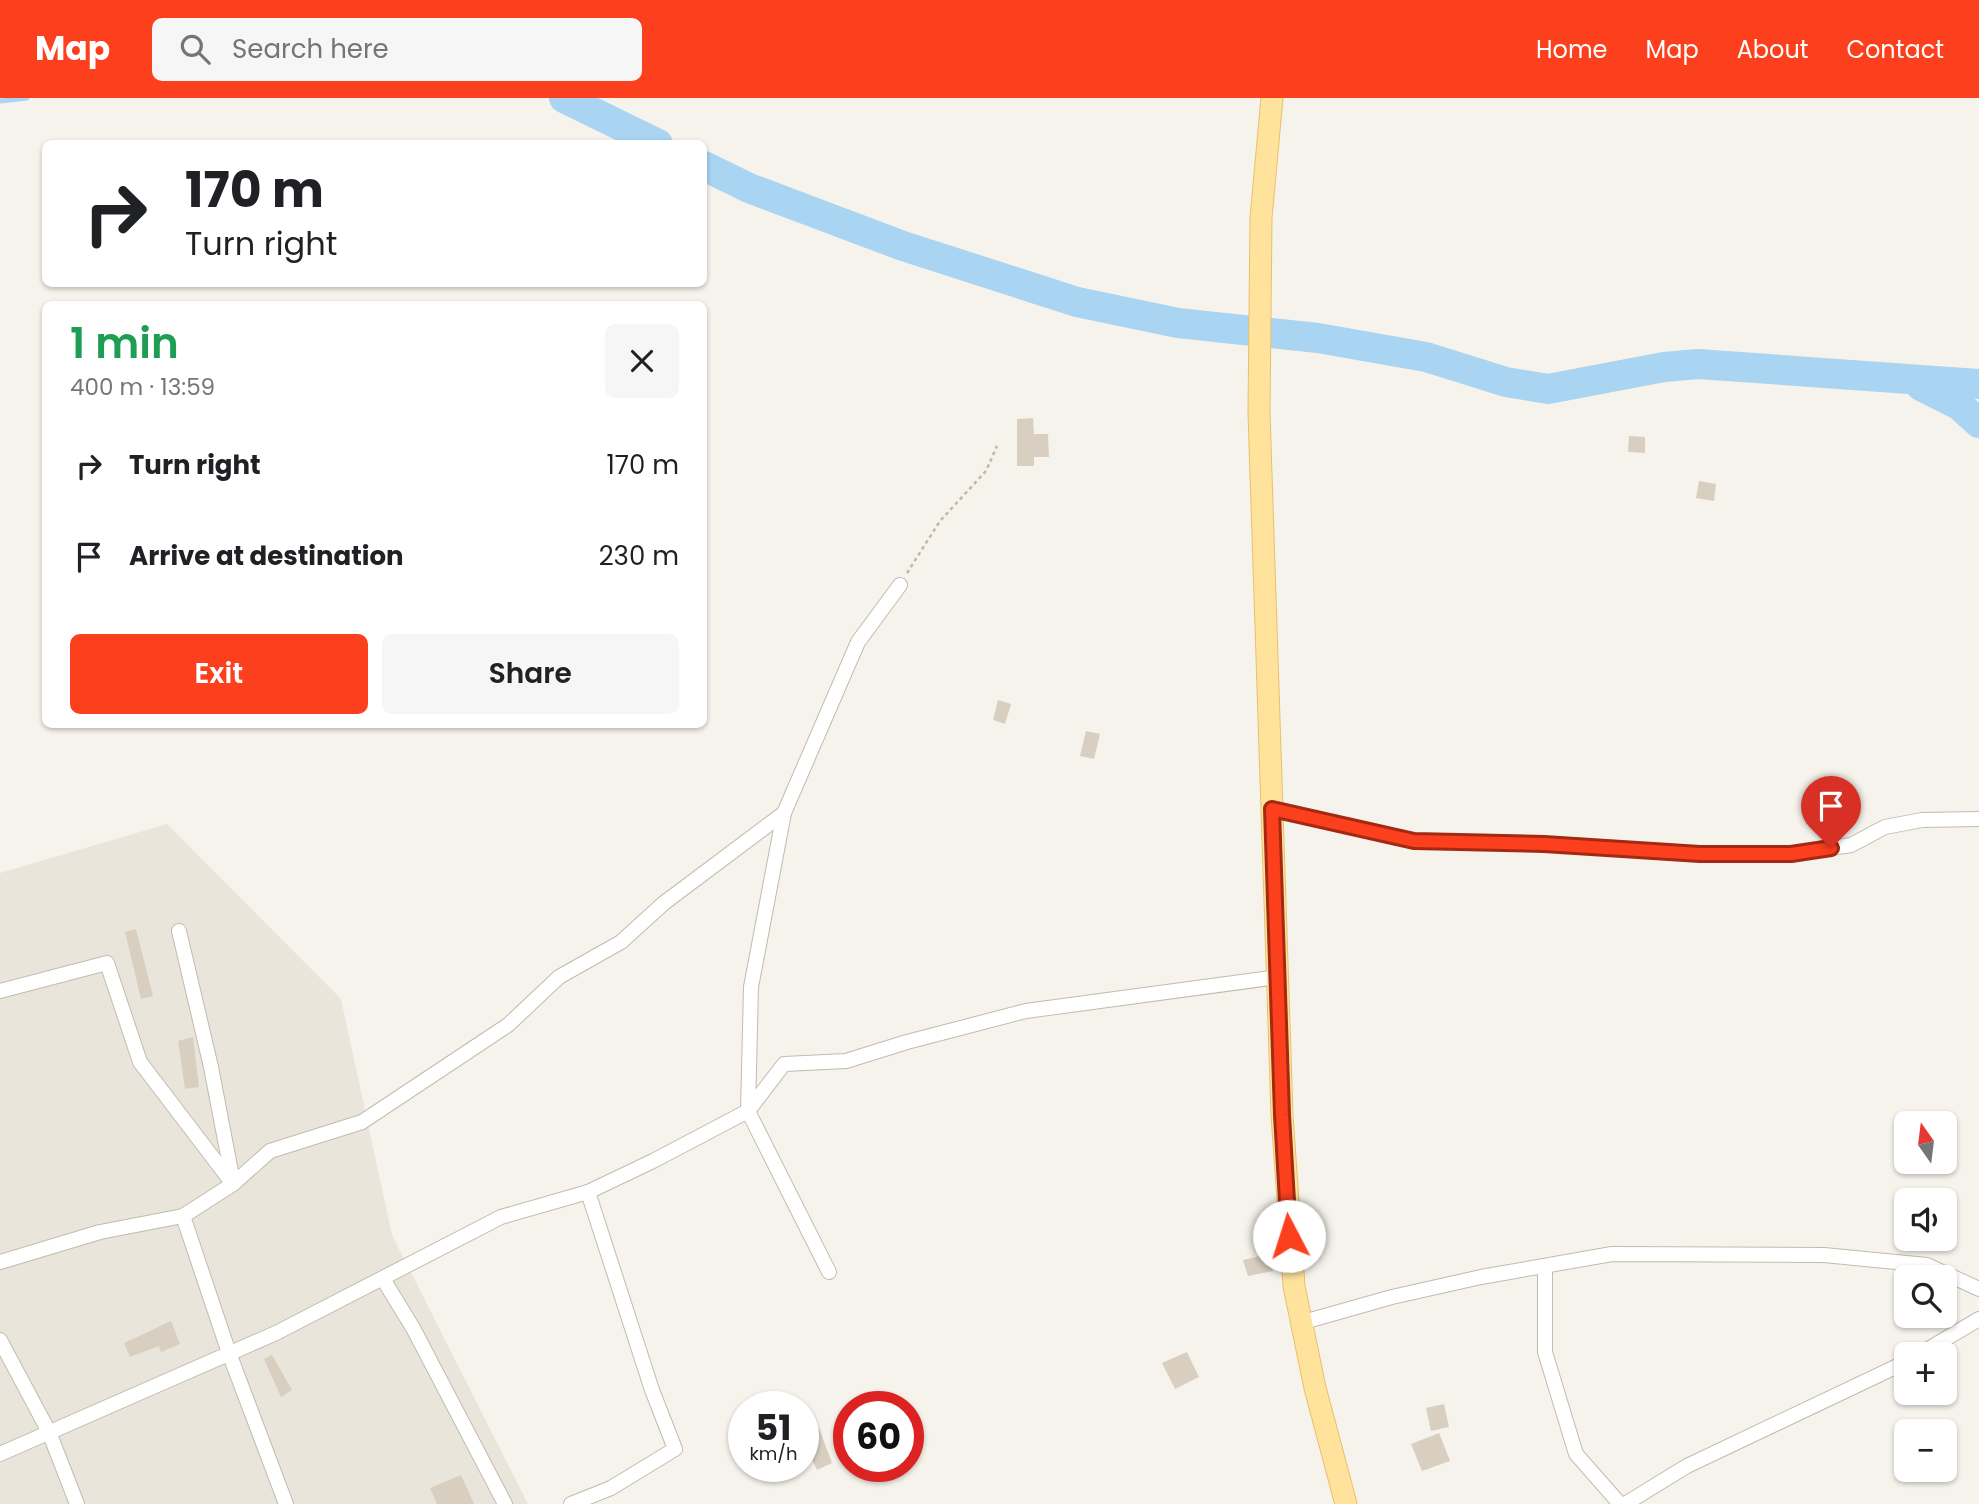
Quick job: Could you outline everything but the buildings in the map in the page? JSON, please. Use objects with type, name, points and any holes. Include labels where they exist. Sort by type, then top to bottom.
[{"type":"main road","points":[[1272,98],[1261,218],[1259,413],[1287,1210],[1300,1324],[1346,1504]]},
{"type":"street","points":[[830,1272],[748,1111],[751,987],[784,813],[858,642],[900,584]]},
{"type":"street","points":[[1272,809],[1414,841],[1544,844],[1700,854],[1791,854],[1851,845],[1885,827],[1922,820],[1979,819]]},
{"type":"street","points":[[0,1262],[100,1232],[183,1216],[233,1184],[270,1151],[362,1122],[508,1025],[559,977],[621,942],[719,860],[784,813]]},
{"type":"street","points":[[179,930],[211,1067],[233,1184]]},
{"type":"street","points":[[0,991],[107,963],[140,1062],[172,1108],[233,1184]]},
{"type":"street","points":[[0,1454],[229,1353],[383,1279],[501,1217],[588,1192],[748,1111],[784,1063],[846,1061],[1026,1011],[1278,977]]},
{"type":"street","points":[[571,1504],[611,1488],[675,1449],[652,1390],[588,1192]]},
{"type":"street","points":[[183,1216],[229,1353],[286,1504]]},
{"type":"street","points":[[1300,1324],[1392,1297],[1612,1254],[1824,1255],[1927,1265],[1979,1289]]},
{"type":"street","points":[[1545,1266],[1545,1352],[1576,1454],[1622,1504],[1688,1466],[1894,1368]]},
{"type":"street","points":[[383,1279],[413,1328],[505,1504]]},
{"type":"street","points":[[1940,1342],[1979,1319]]},
{"type":"street","points":[[0,1340],[49,1432],[78,1504]]},
{"type":"path","points":[[900,584],[940,521],[986,471],[997,446]]},
{"type":"shaded area","points":[[167,824],[341,999],[392,1235],[528,1504],[0,1504],[0,873]]},
{"type":"waterway","points":[[0,101],[27,98]]},
{"type":"waterway","points":[[564,98],[650,140]]},
{"type":"waterway","points":[[707,167],[749,188],[903,246],[1077,302],[1178,323],[1318,338],[1426,357],[1506,382],[1548,389],[1664,367],[1698,364],[1979,384]]},
{"type":"waterway","points":[[1921,386],[1959,405],[1979,423]]},
{"type":"route","points":[[1289,1236],[1282,1115],[1272,809],[1414,841],[1544,844],[1700,854],[1791,854],[1831,848]]}]
